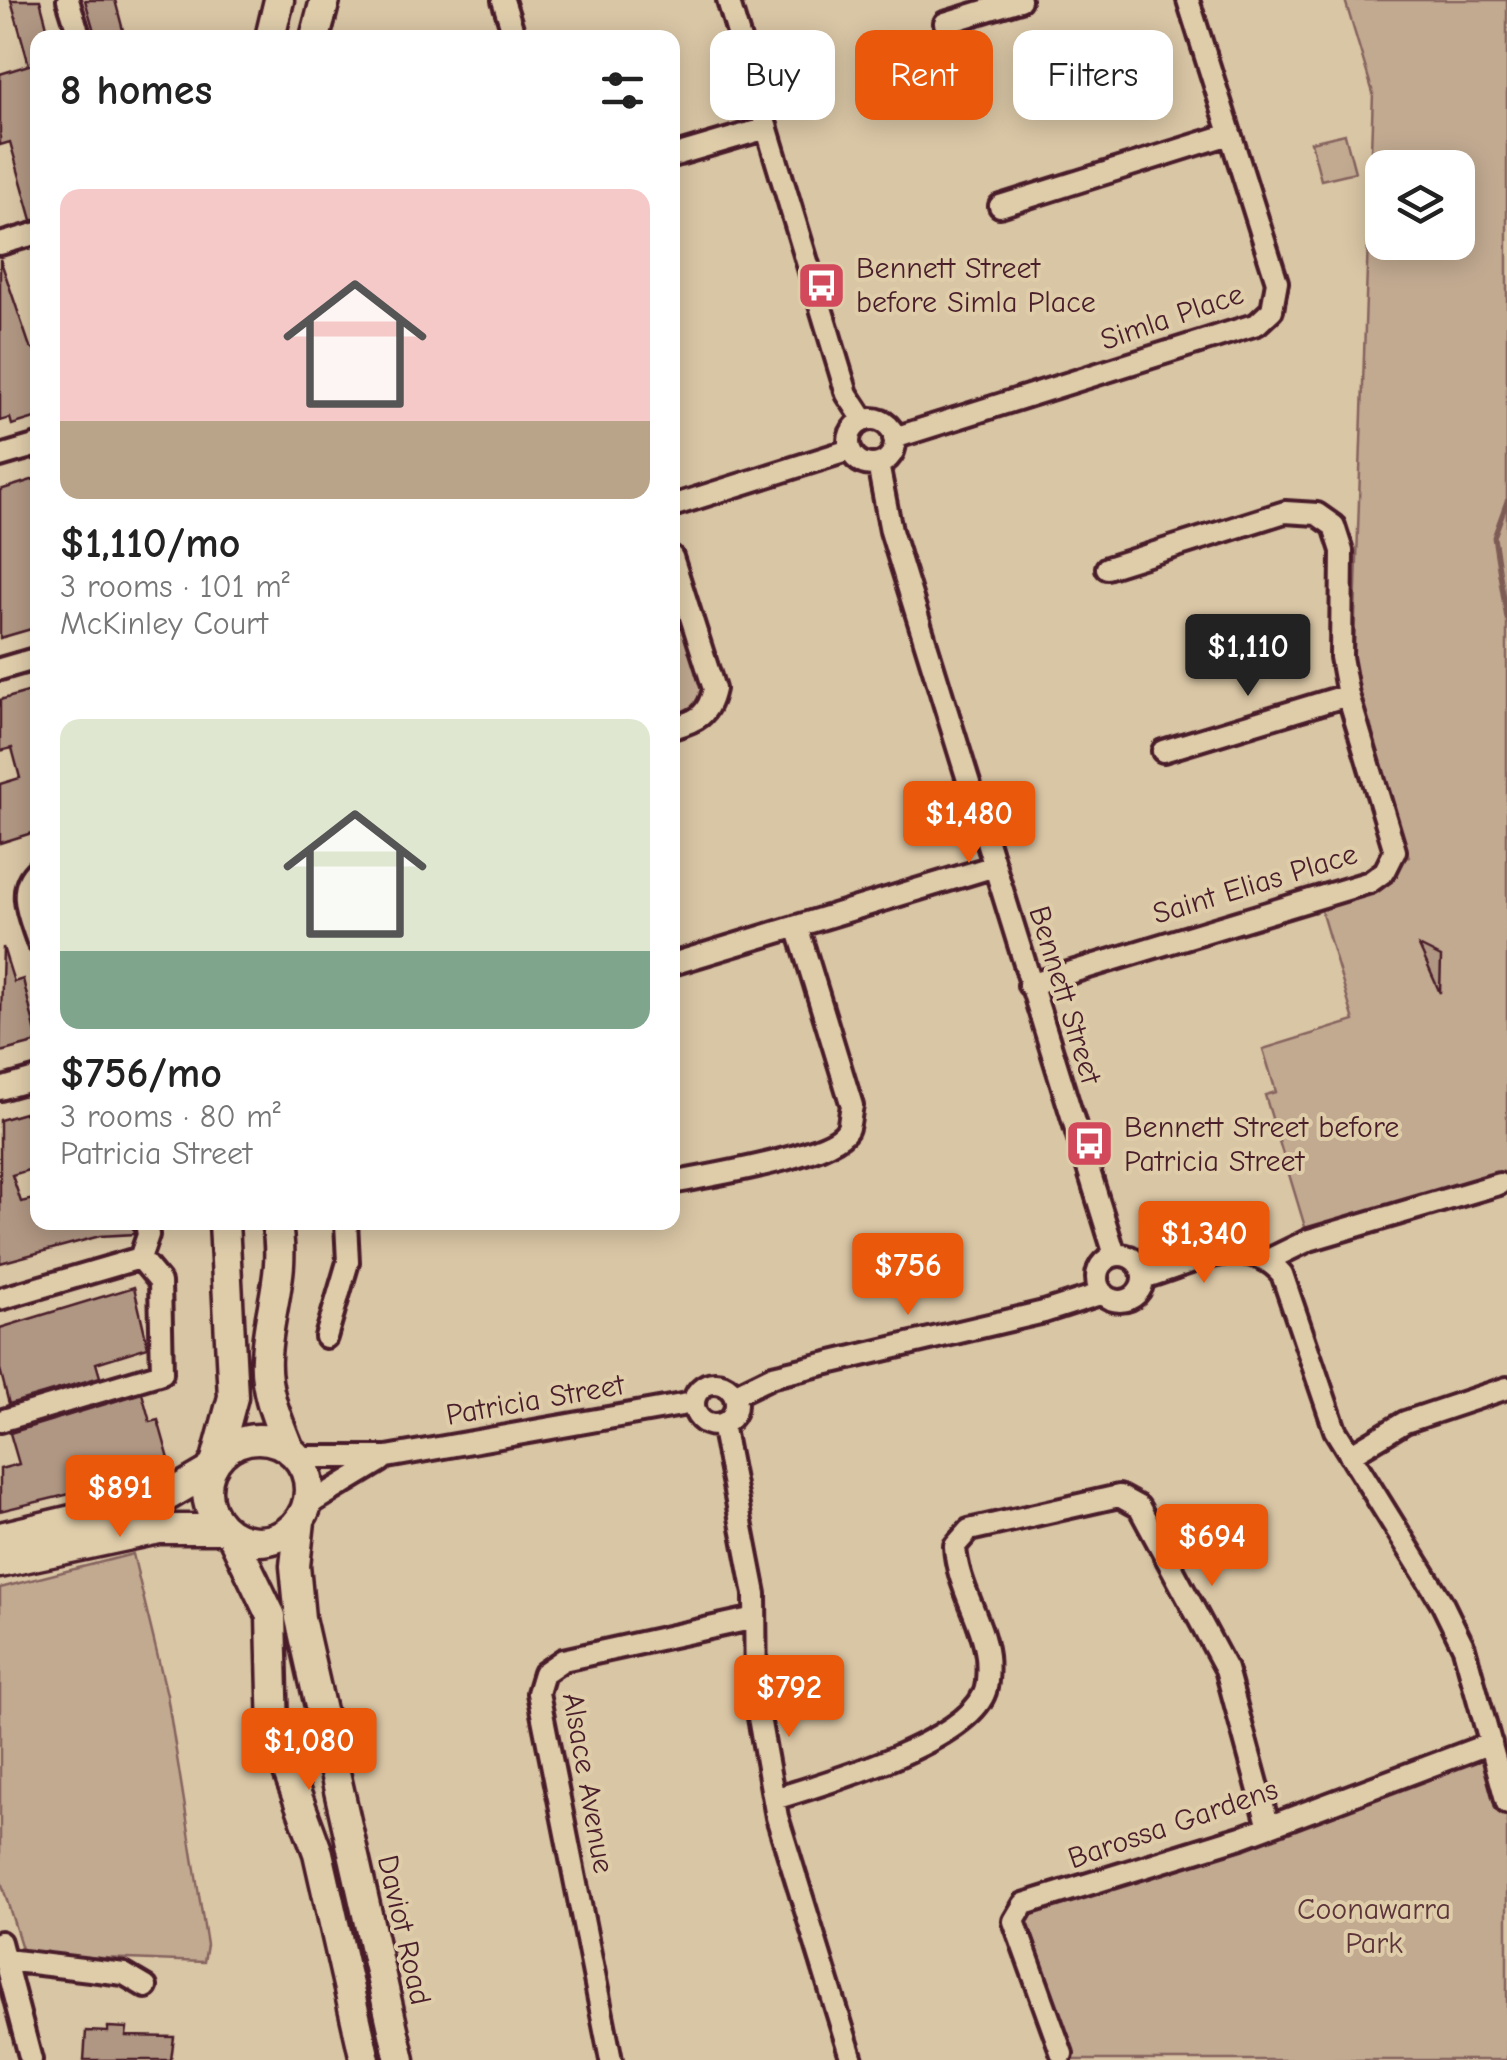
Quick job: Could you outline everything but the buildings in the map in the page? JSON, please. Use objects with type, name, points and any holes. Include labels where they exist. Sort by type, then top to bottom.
[{"type":"street","points":[[68,0],[77,30]]},
{"type":"street","points":[[272,30],[279,0]]},
{"type":"street","points":[[317,30],[325,0]]},
{"type":"street","points":[[503,0],[512,30]]},
{"type":"street","points":[[728,0],[847,394],[864,420],[886,424],[894,438],[891,454],[878,464],[861,462],[850,450],[851,432],[864,420]]},
{"type":"street","points":[[946,23],[1020,0]]},
{"type":"street","name":"Simla Place","points":[[894,438],[1257,324],[1272,310],[1277,282],[1188,0]]},
{"type":"street","points":[[680,154],[767,128]]},
{"type":"street","points":[[1000,206],[1230,134]]},
{"type":"street","points":[[0,244],[30,235]]},
{"type":"street","points":[[0,456],[30,447]]},
{"type":"street","points":[[680,503],[850,450]]},
{"type":"street","name":"Bennett Street","points":[[878,464],[891,531],[1116,1255]]},
{"type":"street","name":"Saint Elias Place","points":[[1029,985],[1379,878],[1392,863],[1394,840],[1348,695],[1341,657],[1342,551],[1334,526],[1317,514],[1285,512],[1107,568]]},
{"type":"street","points":[[680,582],[714,689],[710,707],[698,720],[680,726]]},
{"type":"street","points":[[0,669],[30,660]]},
{"type":"street","points":[[1163,751],[1348,695]]},
{"type":"street","points":[[680,962],[995,866]]},
{"type":"street","points":[[30,876],[25,894],[30,912]]},
{"type":"street","points":[[680,1181],[756,1167],[830,1145],[847,1130],[852,1106],[797,926]]},
{"type":"street","points":[[0,1089],[30,1080]]},
{"type":"street","points":[[1270,1259],[1308,1240],[1499,1184]]},
{"type":"street","points":[[140,1258],[147,1230]]},
{"type":"street","points":[[224,1230],[233,1397],[213,1466],[209,1506],[228,1532],[271,1616],[274,1734],[318,1852],[364,2060]]},
{"type":"street","points":[[0,1563],[158,1529],[228,1532],[268,1541],[304,1513],[309,1480],[293,1453],[266,1376],[267,1343],[281,1271],[277,1230]]},
{"type":"street","points":[[326,1337],[348,1262],[346,1230]]},
{"type":"street","points":[[1144,1278],[1232,1252],[1254,1251],[1270,1259],[1282,1274],[1321,1398],[1350,1455],[1440,1601],[1464,1648],[1507,1803]]},
{"type":"street","points":[[734,1394],[774,1376],[1044,1312],[1103,1293],[1124,1300],[1138,1292],[1144,1278],[1138,1262],[1116,1255],[1098,1270],[1103,1293]]},
{"type":"street","points":[[0,1300],[140,1258]]},
{"type":"street","points":[[0,1421],[162,1373],[160,1282],[140,1258]]},
{"type":"street","points":[[714,1382],[734,1394],[735,1412],[722,1424],[706,1423],[693,1403],[700,1389],[714,1382]]},
{"type":"street","points":[[1350,1455],[1404,1422],[1507,1388]]},
{"type":"street","name":"Patricia Street","points":[[293,1453],[388,1457],[693,1403]]},
{"type":"street","points":[[722,1424],[755,1594],[756,1700],[774,1799],[852,2060]]},
{"type":"street","points":[[0,1537],[164,1498],[246,1440],[269,1440],[293,1453]]},
{"type":"street","name":"Patricia Street","points":[[304,1513],[388,1457]]},
{"type":"street","points":[[774,1799],[887,1763],[970,1713],[986,1693],[987,1655],[956,1568],[954,1546],[969,1530],[1119,1496],[1138,1507],[1226,1670],[1268,1824]]},
{"type":"street","name":"Daviot Road","points":[[304,1513],[295,1566],[300,1618],[400,2060]]},
{"type":"street","name":"Alsace Avenue","points":[[610,2060],[538,1693],[544,1673],[563,1660],[755,1618]]},
{"type":"street","name":"Barossa Gardens","points":[[1062,2054],[1014,1921],[1024,1904],[1241,1837],[1492,1743]]},
{"type":"street","points":[[31,2060],[3,1951],[124,1974],[146,1987]]},
{"type":"green space","points":[[1345,0],[1507,0],[1507,1181],[1309,1240],[1265,1095],[1276,1092],[1263,1049],[1354,1021],[1317,897],[1409,857],[1353,676],[1367,260],[1475,260],[1475,150],[1371,150],[1373,93]]},
{"type":"green space","points":[[1345,134],[1355,172],[1321,180],[1311,142]]},
{"type":"green space","points":[[680,582],[714,689],[680,721]]},
{"type":"green space","points":[[133,1554],[167,1695],[207,1945],[204,1962],[24,1955],[0,1878],[0,1588]]},
{"type":"green space","name":"Coonawarra Park","points":[[1491,1743],[1507,1803],[1507,2060],[1064,2060],[1014,1921],[1029,1905]]},
{"type":"waterway","points":[[1507,501],[1494,537],[1507,619]]},
{"type":"place","name":"Bennett Street before Simla Place","points":[[821,285]]},
{"type":"place","name":"Bennett Street before Patricia Street","points":[[1089,1144]]}]
